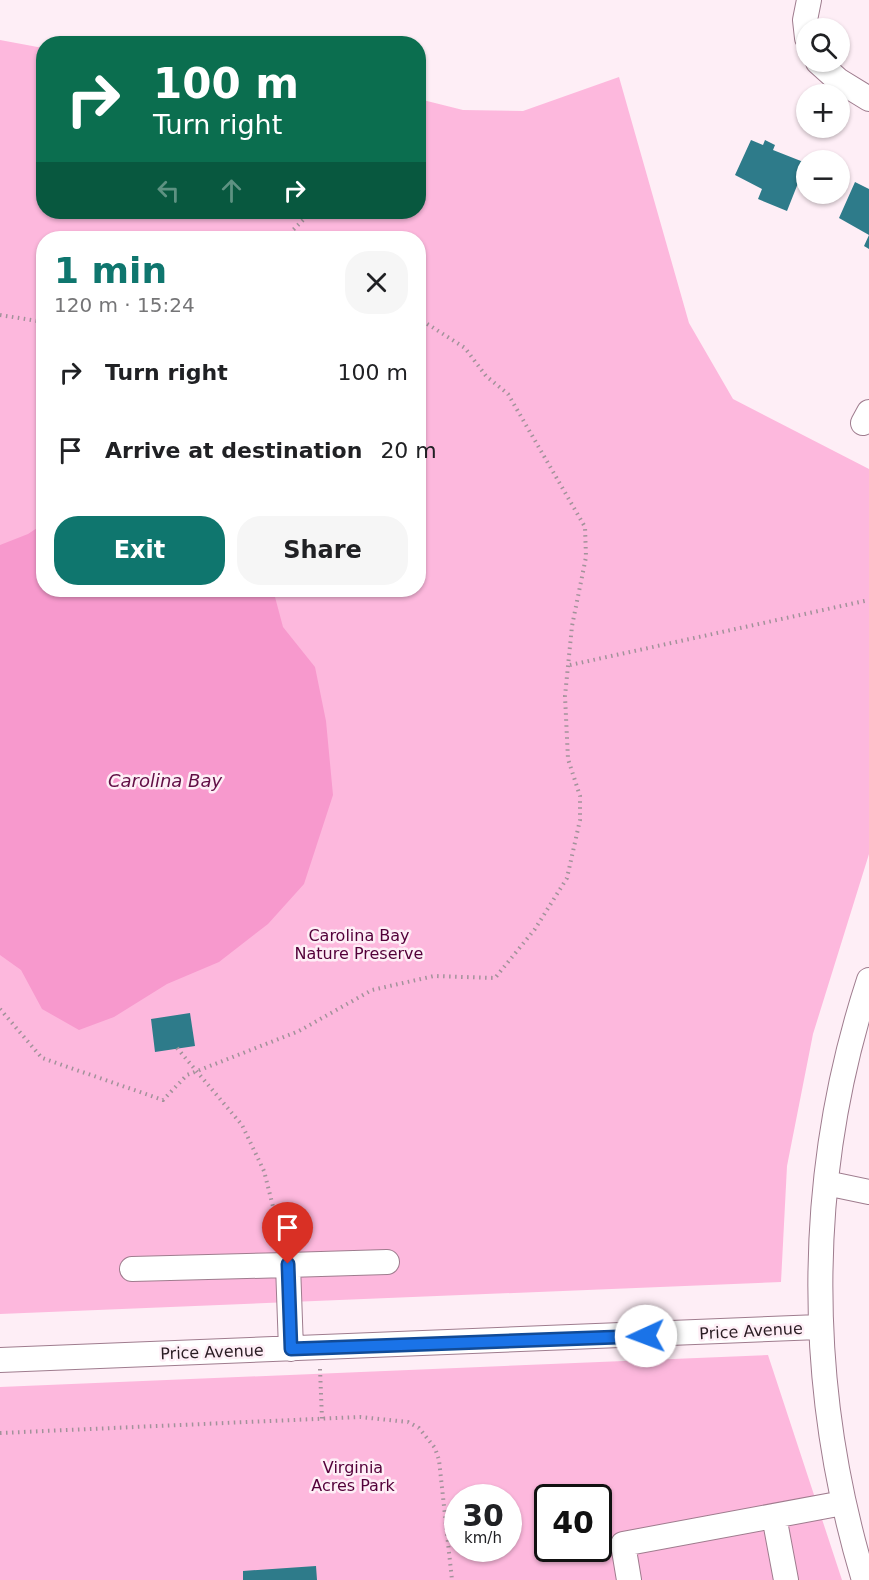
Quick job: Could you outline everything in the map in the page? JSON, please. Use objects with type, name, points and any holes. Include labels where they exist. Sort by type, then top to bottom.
[{"type":"street","points":[[805,18],[809,0]]},
{"type":"street","points":[[829,72],[869,99]]},
{"type":"street","points":[[863,1567],[843,1503],[830,1437],[819,1327],[819,1276],[826,1183],[837,1103],[869,980]]},
{"type":"street","points":[[826,1183],[869,1192]]},
{"type":"street","points":[[132,1269],[387,1262]]},
{"type":"street","points":[[288,1264],[291,1349]]},
{"type":"street","name":"Price Avenue","points":[[0,1360],[819,1327]]},
{"type":"street","points":[[629,1580],[623,1544],[843,1503]]},
{"type":"street","points":[[774,1516],[786,1580]]},
{"type":"path","points":[[292,231],[305,219]]},
{"type":"path","points":[[0,315],[36,321]]},
{"type":"path","points":[[0,1009],[42,1058],[163,1100],[187,1075],[299,1031],[372,990],[434,976],[495,978],[535,928],[567,878],[579,820],[580,796],[568,759],[565,696],[570,665],[572,626],[586,557],[585,527],[508,394],[486,376],[465,348],[426,323]]},
{"type":"path","points":[[570,665],[869,600]]},
{"type":"path","points":[[177,1048],[242,1125],[264,1171],[288,1264]]},
{"type":"path","points":[[291,1349],[320,1365],[322,1419]]},
{"type":"path","points":[[0,1433],[322,1419],[396,1419],[419,1428],[428,1438],[439,1460],[452,1580]]},
{"type":"green space","name":"Carolina Bay Nature Preserve","points":[[0,40],[36,47],[36,219],[426,219],[426,101],[463,110],[523,111],[619,77],[689,323],[733,399],[869,469],[869,854],[813,1034],[787,1166],[781,1282],[0,1314]]},
{"type":"green space","name":"Virginia Acres Park","points":[[768,1355],[842,1580],[0,1580],[0,1387]]},
{"type":"water","name":"Carolina Bay","points":[[36,529],[36,597],[275,597],[283,627],[315,667],[326,721],[333,795],[304,884],[268,924],[219,962],[167,984],[114,1017],[79,1030],[42,1009],[21,970],[0,955],[0,545]]},
{"type":"building","points":[[751,140],[763,145],[765,140],[775,145],[773,150],[796,159],[796,188],[787,211],[758,199],[762,189],[735,175]]},
{"type":"building","points":[[855,182],[869,189],[869,235],[839,218],[845,204],[850,204],[850,193]]},
{"type":"building","points":[[869,235],[869,249],[864,246]]},
{"type":"building","points":[[190,1013],[195,1046],[155,1052],[151,1019]]},
{"type":"building","points":[[316,1566],[317,1580],[243,1580],[243,1571]]},
{"type":"route","points":[[288,1264],[291,1349],[646,1336]]}]
